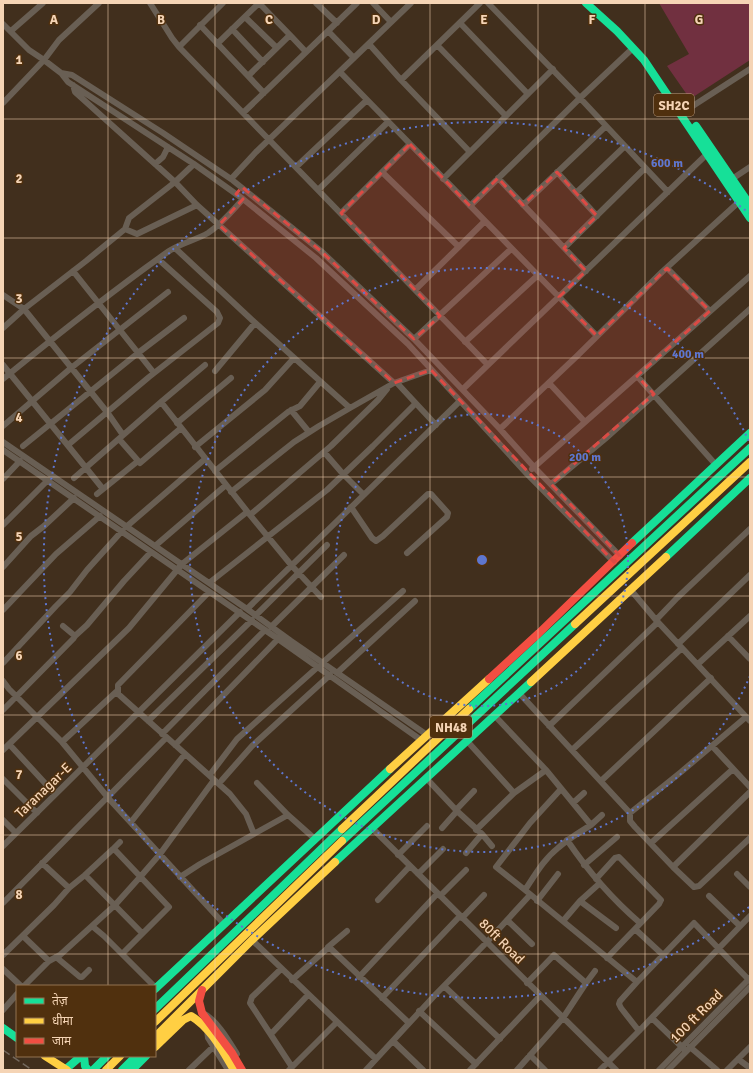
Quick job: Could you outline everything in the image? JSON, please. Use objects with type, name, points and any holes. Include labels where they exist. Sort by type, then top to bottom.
[{"type":"main road","name":"SH2C","points":[[586,3],[598,8],[632,39],[648,57],[732,179],[750,218]]},
{"type":"main road","name":"SH2C","points":[[598,8],[644,60],[707,154],[742,199],[750,206]]},
{"type":"main road","points":[[156,987],[539,633],[656,520],[750,433]]},
{"type":"main road","name":"NH48","points":[[156,1008],[375,797],[750,448]]},
{"type":"main road","name":"NH48","points":[[156,1021],[354,831],[750,462]]},
{"type":"main road","points":[[156,1036],[252,940],[372,828],[468,742],[750,478]]},
{"type":"main road","points":[[202,990],[199,1001],[202,1013],[229,1056],[234,1070]]},
{"type":"main road","points":[[156,1046],[183,1020],[191,1016],[198,1020],[242,1070]]},
{"type":"main road","points":[[3,1028],[16,1037]]},
{"type":"main road","points":[[47,1057],[67,1070],[82,1057]]},
{"type":"main road","points":[[83,1057],[85,1066],[88,1070]]},
{"type":"main road","points":[[93,1070],[106,1057]]},
{"type":"main road","points":[[108,1068],[119,1057]]},
{"type":"main road","points":[[122,1070],[135,1057]]},
{"type":"main road","points":[[132,1070],[145,1057]]},
{"type":"street","points":[[11,31],[43,3]]},
{"type":"street","points":[[3,103],[44,60],[59,40],[98,3]]},
{"type":"street","points":[[150,3],[179,47],[488,365]]},
{"type":"street","points":[[179,47],[223,3]]},
{"type":"street","points":[[217,44],[259,3],[306,52]]},
{"type":"street","points":[[243,113],[357,3]]},
{"type":"street","points":[[373,3],[391,22]]},
{"type":"street","points":[[231,178],[269,139],[411,3]]},
{"type":"street","points":[[401,80],[480,3]]},
{"type":"street","points":[[488,3],[553,69],[668,192]]},
{"type":"street","points":[[319,4],[337,23]]},
{"type":"street","points":[[245,17],[277,48]]},
{"type":"street","points":[[460,23],[528,94]]},
{"type":"street","points":[[3,24],[29,50],[61,73],[68,82],[194,164],[243,199],[316,258],[408,344],[527,474],[614,562]]},
{"type":"street","points":[[200,26],[264,93]]},
{"type":"street","points":[[232,29],[263,62]]},
{"type":"street","points":[[328,31],[354,58]]},
{"type":"street","points":[[248,76],[290,35]]},
{"type":"street","points":[[369,44],[401,80],[470,152]]},
{"type":"street","points":[[437,45],[506,116]]},
{"type":"street","points":[[470,206],[580,98],[634,48]]},
{"type":"street","points":[[686,111],[750,68]]},
{"type":"street","points":[[443,179],[553,69]]},
{"type":"street","points":[[340,72],[597,336]]},
{"type":"street","points":[[61,73],[72,75],[231,178],[321,251],[414,339],[620,556]]},
{"type":"street","points":[[73,85],[75,92],[175,182],[219,226],[436,424]]},
{"type":"street","points":[[296,168],[367,100]]},
{"type":"street","points":[[318,190],[388,122]]},
{"type":"street","points":[[523,205],[606,126]]},
{"type":"street","points":[[341,213],[410,144]]},
{"type":"street","points":[[576,193],[625,146]]},
{"type":"street","points":[[155,164],[163,157],[168,147]]},
{"type":"street","points":[[463,389],[707,154]]},
{"type":"street","points":[[3,328],[24,309],[73,272],[125,229],[129,218],[175,182],[194,164]]},
{"type":"street","points":[[732,179],[750,167]]},
{"type":"street","points":[[564,248],[645,168]]},
{"type":"street","points":[[382,172],[458,247]]},
{"type":"street","points":[[557,172],[597,216]]},
{"type":"street","points":[[498,178],[586,271]]},
{"type":"street","points":[[236,194],[242,187]]},
{"type":"street","points":[[3,379],[98,303],[158,259],[219,226],[243,199]]},
{"type":"street","points":[[500,428],[549,383],[667,268],[742,199]]},
{"type":"street","points":[[125,229],[137,234],[197,205]]},
{"type":"street","points":[[415,290],[484,221]]},
{"type":"street","points":[[176,248],[255,323],[350,408]]},
{"type":"street","points":[[414,339],[511,249]]},
{"type":"street","points":[[68,445],[154,373],[218,323],[220,318],[217,312],[158,259]]},
{"type":"street","points":[[667,268],[710,311]]},
{"type":"street","points":[[73,272],[154,373]]},
{"type":"street","points":[[465,342],[537,276]]},
{"type":"street","points":[[527,474],[750,276]]},
{"type":"street","points":[[3,426],[119,329],[168,292]]},
{"type":"street","points":[[3,295],[24,309],[107,412],[121,437],[140,464],[231,378]]},
{"type":"street","points":[[551,484],[750,310]]},
{"type":"street","points":[[23,446],[138,353],[184,318]]},
{"type":"street","points":[[215,371],[255,323]]},
{"type":"street","points":[[195,447],[265,390],[294,358]]},
{"type":"street","points":[[3,365],[103,489]]},
{"type":"street","points":[[74,478],[161,402],[205,366]]},
{"type":"street","points":[[231,492],[294,442],[309,432],[393,384],[431,370]]},
{"type":"street","points":[[637,376],[716,465]]},
{"type":"street","points":[[215,471],[291,410],[300,406],[320,382]]},
{"type":"street","points":[[549,383],[585,422]]},
{"type":"street","points":[[3,750],[129,628],[178,571],[182,564],[324,452],[393,384]]},
{"type":"street","points":[[247,609],[460,401]]},
{"type":"street","points":[[161,402],[248,513],[292,566],[321,597]]},
{"type":"street","points":[[209,583],[327,490],[415,404]]},
{"type":"street","points":[[291,410],[309,432]]},
{"type":"street","points":[[3,442],[153,549],[178,571],[240,612],[254,618],[321,665],[330,675],[424,738]]},
{"type":"street","points":[[3,450],[100,516],[124,529]]},
{"type":"street","points":[[324,452],[364,495]]},
{"type":"street","points":[[3,663],[67,595],[87,570],[124,529],[205,459]]},
{"type":"street","points":[[3,479],[20,461]]},
{"type":"street","points":[[97,494],[138,461]]},
{"type":"street","points":[[3,525],[48,480]]},
{"type":"street","points":[[3,710],[87,625],[153,549],[226,485]]},
{"type":"street","points":[[351,507],[372,538],[376,541],[428,494],[431,494],[448,513],[447,517],[407,553]]},
{"type":"street","points":[[4,563],[31,536],[74,498]]},
{"type":"street","points":[[3,610],[56,554],[100,516]]},
{"type":"street","points":[[549,726],[750,529]]},
{"type":"street","points":[[148,721],[327,545]]},
{"type":"street","points":[[153,549],[182,564],[247,609],[254,618]]},
{"type":"street","points":[[4,899],[108,797],[164,736],[268,628],[344,555]]},
{"type":"street","points":[[572,750],[680,646],[750,575]]},
{"type":"street","points":[[630,589],[657,621],[748,719],[712,746],[630,813]]},
{"type":"street","points":[[212,772],[237,739],[403,591]]},
{"type":"street","points":[[209,592],[118,685],[118,693],[230,794],[246,814],[254,834]]},
{"type":"street","points":[[337,672],[415,601]]},
{"type":"street","name":"Taranagar-E","points":[[3,846],[240,612]]},
{"type":"street","points":[[698,664],[750,616]]},
{"type":"street","points":[[63,626],[75,636]]},
{"type":"street","points":[[268,628],[278,639],[321,665],[337,672],[424,738]]},
{"type":"street","points":[[728,636],[750,659]]},
{"type":"street","points":[[215,637],[225,646]]},
{"type":"street","points":[[175,745],[278,639]]},
{"type":"street","points":[[199,653],[208,663]]},
{"type":"street","points":[[179,673],[188,682]]},
{"type":"street","points":[[222,780],[252,746],[330,675]]},
{"type":"street","points":[[601,781],[711,678]]},
{"type":"street","points":[[3,681],[8,689],[62,742],[108,797],[224,924]]},
{"type":"street","points":[[164,688],[173,696]]},
{"type":"street","points":[[62,742],[116,692],[118,693]]},
{"type":"street","points":[[519,693],[630,813],[630,821],[694,887],[698,887],[750,838]]},
{"type":"street","points":[[495,716],[546,770],[592,825]]},
{"type":"street","points":[[468,742],[514,793]]},
{"type":"street","points":[[9,744],[56,794]]},
{"type":"street","points":[[712,746],[750,787]]},
{"type":"street","points":[[131,822],[185,754]]},
{"type":"street","points":[[651,843],[733,769]]},
{"type":"street","points":[[466,853],[479,832],[514,793],[546,770]]},
{"type":"street","points":[[3,779],[37,813]]},
{"type":"street","points":[[427,779],[456,811],[492,846]]},
{"type":"street","points":[[25,985],[49,961],[60,955],[115,905],[160,854],[214,780]]},
{"type":"street","points":[[257,783],[288,815],[315,839]]},
{"type":"street","points":[[561,789],[530,823],[496,868],[637,982]]},
{"type":"street","points":[[442,828],[474,791]]},
{"type":"street","points":[[673,867],[750,792]]},
{"type":"street","points":[[573,803],[584,793]]},
{"type":"street","points":[[180,876],[288,815]]},
{"type":"street","points":[[525,890],[556,849],[567,840],[592,825],[602,815]]},
{"type":"street","points":[[3,820],[16,833]]},
{"type":"street","points":[[398,855],[427,826]]},
{"type":"street","name":"80ft Road","points":[[372,828],[486,943],[616,1070]]},
{"type":"street","points":[[584,865],[617,837]]},
{"type":"street","points":[[567,840],[584,865],[598,881],[640,923]]},
{"type":"street","points":[[3,955],[54,905],[69,888],[120,842]]},
{"type":"street","points":[[113,849],[141,876],[169,907],[122,954]]},
{"type":"street","points":[[418,874],[443,849]]},
{"type":"street","points":[[563,921],[598,881],[615,858],[617,857],[621,859],[661,900],[659,904],[607,958]]},
{"type":"street","points":[[42,863],[69,888]]},
{"type":"street","points":[[378,900],[410,866]]},
{"type":"street","points":[[360,977],[439,895],[466,870]]},
{"type":"street","points":[[538,901],[558,874]]},
{"type":"street","points":[[737,874],[750,887]]},
{"type":"street","points":[[85,875],[142,933]]},
{"type":"street","points":[[382,998],[484,895]]},
{"type":"street","points":[[366,1070],[530,895]]},
{"type":"street","points":[[709,896],[740,926]]},
{"type":"street","points":[[580,901],[616,928]]},
{"type":"street","points":[[600,1070],[750,916]]},
{"type":"street","points":[[507,920],[532,944]]},
{"type":"street","points":[[639,1031],[619,1004],[637,982],[664,956],[694,923],[750,980]]},
{"type":"street","points":[[92,926],[104,936],[152,985]]},
{"type":"street","points":[[635,929],[664,956]]},
{"type":"street","points":[[292,980],[347,931]]},
{"type":"street","points":[[23,936],[49,961]]},
{"type":"street","points":[[252,940],[376,1059]]},
{"type":"street","points":[[328,947],[409,1023]]},
{"type":"street","points":[[527,983],[556,953],[586,983]]},
{"type":"street","points":[[56,957],[80,977],[82,977],[89,970]]},
{"type":"street","points":[[3,969],[20,985]]},
{"type":"street","points":[[281,969],[252,997],[250,1003],[271,1034],[291,1069],[337,1022]]},
{"type":"street","points":[[517,1070],[562,1018],[595,971]]},
{"type":"street","name":"100 ft Road","points":[[659,1070],[686,1049],[750,980]]},
{"type":"street","points":[[444,986],[500,1038]]},
{"type":"street","points":[[668,1070],[686,1049],[750,987]]},
{"type":"street","points":[[3,1010],[16,995]]},
{"type":"street","points":[[271,1034],[308,995]]},
{"type":"street","points":[[470,1070],[540,996]]},
{"type":"street","points":[[420,1012],[476,1064]]},
{"type":"street","points":[[202,1013],[210,1016],[227,1039],[246,1070]]},
{"type":"street","points":[[652,1018],[686,1049],[717,1070]]},
{"type":"street","points":[[207,1030],[208,1038],[228,1070]]},
{"type":"street","points":[[392,1041],[422,1069]]},
{"type":"street","points":[[189,1070],[213,1047]]},
{"type":"street","points":[[727,1070],[750,1047]]},
{"type":"street","points":[[530,1055],[545,1070]]},
{"type":"street","points":[[738,1059],[750,1068]]},
{"type":"highlighted area","points":[[410,144],[470,206],[498,178],[523,205],[557,172],[597,216],[564,248],[586,271],[559,297],[597,336],[667,268],[710,311],[637,376],[654,394],[551,484],[620,556],[614,562],[431,370],[394,383],[219,225],[243,199],[236,194],[242,187],[321,251],[414,339],[440,316],[341,213]]},
{"type":"shaded area","points":[[659,3],[750,3],[750,60],[690,99],[667,66],[689,54]]},
{"type":"railway","points":[[3,1050],[32,1070]]},
{"type":"traffic: fast","points":[[586,3],[617,31],[644,60],[750,218]]},
{"type":"traffic: fast","points":[[696,126],[750,205]]},
{"type":"traffic: fast","points":[[632,543],[750,433]]},
{"type":"traffic: fast","points":[[469,709],[750,448]]},
{"type":"traffic: fast","points":[[666,557],[750,478]]},
{"type":"traffic: fast","points":[[342,841],[575,624]]},
{"type":"traffic: fast","points":[[335,862],[531,682]]},
{"type":"traffic: fast","points":[[156,988],[390,769]]},
{"type":"traffic: fast","points":[[156,1008],[342,829]]},
{"type":"traffic: fast","points":[[3,1028],[16,1037]]},
{"type":"traffic: fast","points":[[66,1069],[80,1057]]},
{"type":"traffic: fast","points":[[84,1057],[85,1066],[88,1070]]},
{"type":"traffic: fast","points":[[93,1070],[106,1057]]},
{"type":"traffic: fast","points":[[122,1070],[135,1057]]},
{"type":"traffic: fast","points":[[132,1070],[145,1057]]},
{"type":"traffic: slow","points":[[575,624],[750,462]]},
{"type":"traffic: slow","points":[[531,682],[666,557]]},
{"type":"traffic: slow","points":[[390,769],[489,679]]},
{"type":"traffic: slow","points":[[342,829],[469,709]]},
{"type":"traffic: slow","points":[[156,1021],[342,841]]},
{"type":"traffic: slow","points":[[156,1036],[252,940],[335,862]]},
{"type":"traffic: slow","points":[[156,1046],[183,1020],[191,1016],[210,1033],[234,1070]]},
{"type":"traffic: slow","points":[[47,1057],[67,1070]]},
{"type":"traffic: slow","points":[[106,1070],[119,1057]]},
{"type":"traffic: jam","points":[[489,679],[632,543]]},
{"type":"traffic: jam","points":[[202,990],[199,1001],[202,1013],[232,1053],[242,1070]]}]
